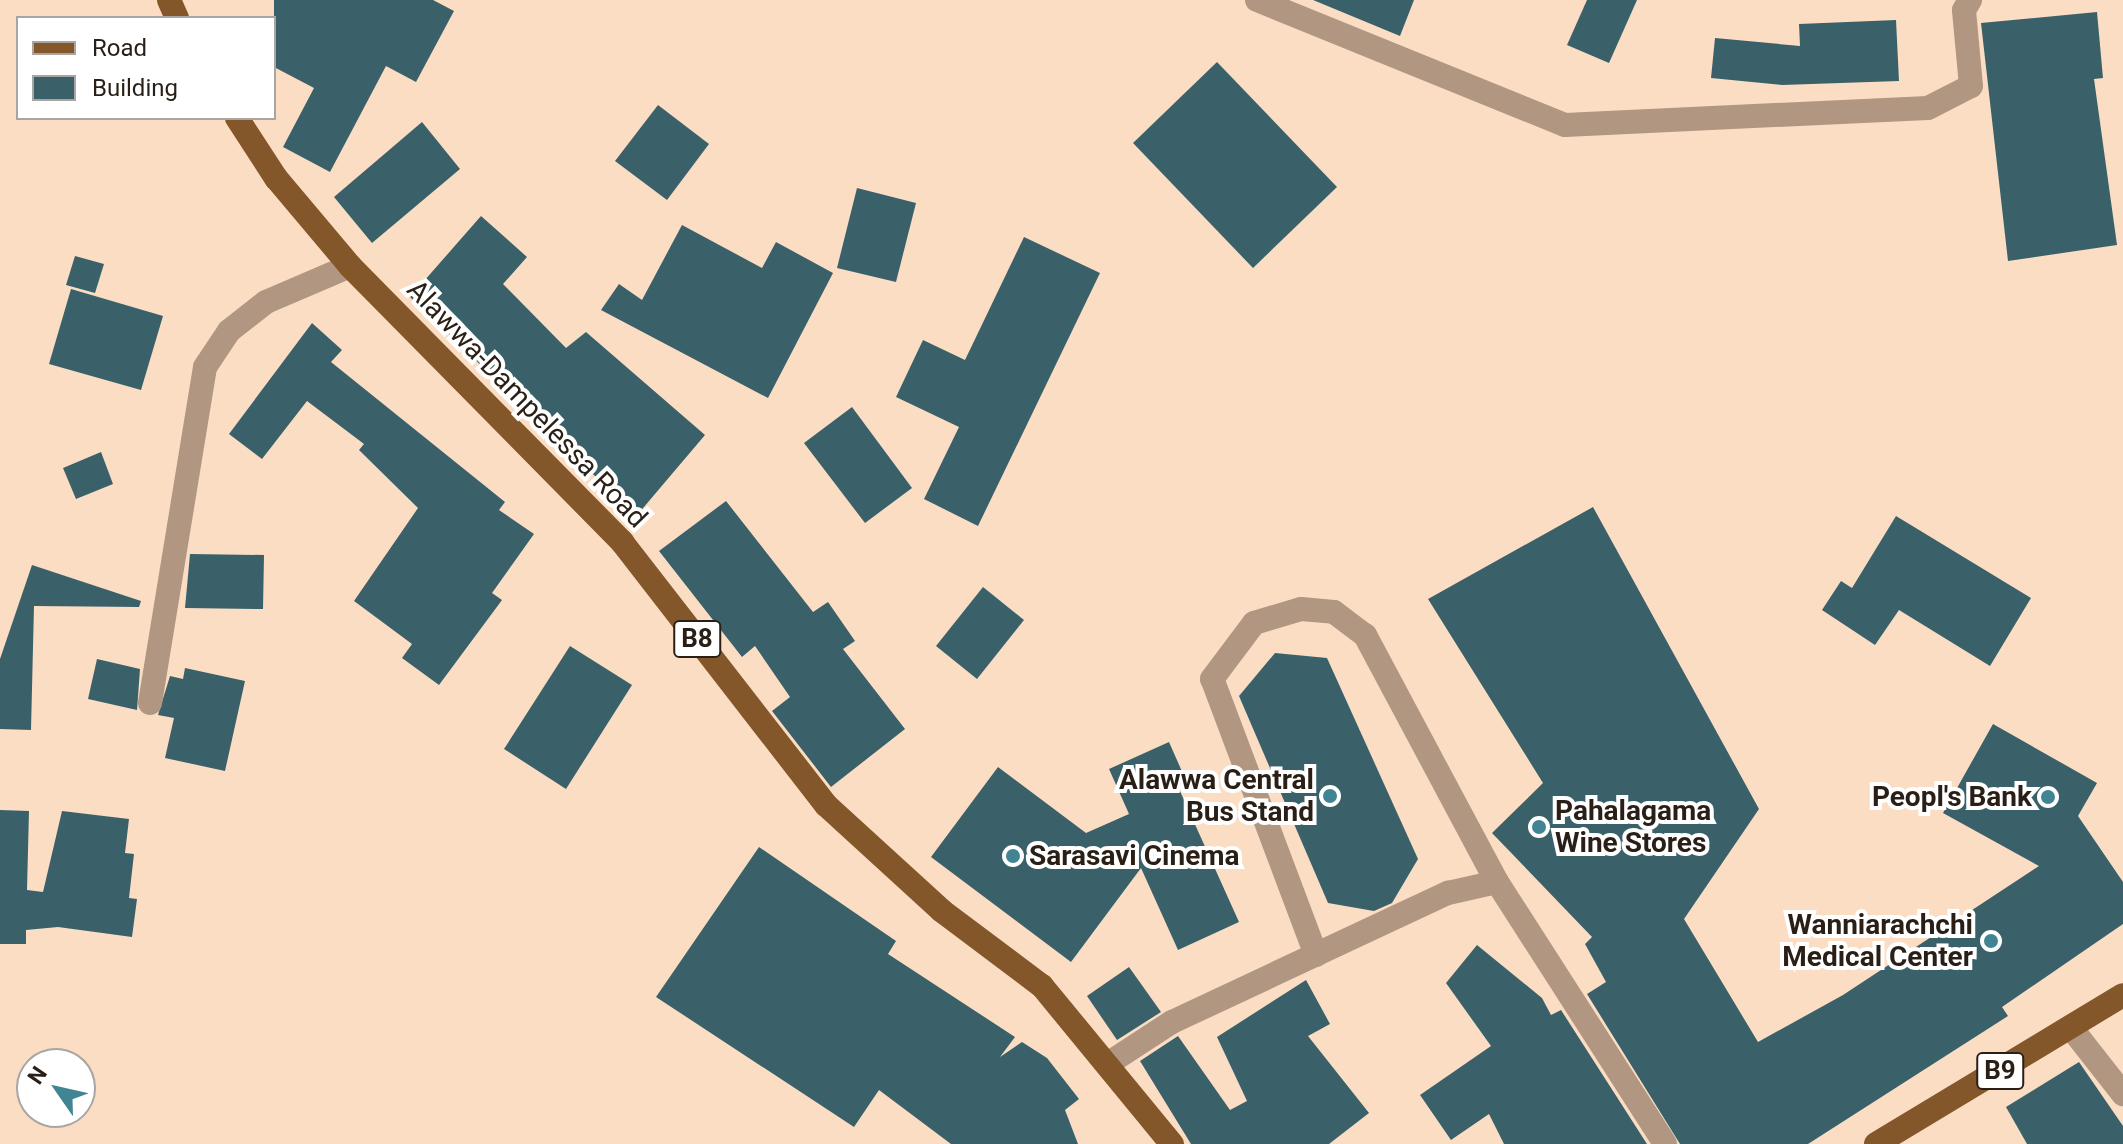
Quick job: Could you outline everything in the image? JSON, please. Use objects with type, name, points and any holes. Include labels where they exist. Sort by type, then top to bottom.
[{"type":"main road","name":"Alawwa-Dampelessa Road","points":[[238,120],[276,178],[350,266],[582,497],[826,805],[942,911],[1042,986],[1109,1063],[1172,1144]]},
{"type":"main road","name":"B9","points":[[1876,1144],[2072,1029],[2123,995]]},
{"type":"street","points":[[1257,0],[1565,125],[1928,108],[1971,86],[1964,10],[1970,0]]},
{"type":"street","points":[[150,703],[205,367],[229,331],[266,302],[350,266]]},
{"type":"street","points":[[1316,955],[1212,679],[1220,660],[1254,623],[1301,609],[1334,612],[1365,635],[1497,882],[1665,1144]]},
{"type":"street","points":[[1109,1063],[1172,1022],[1448,893],[1497,882]]},
{"type":"street","points":[[2072,1029],[2123,1094]]},
{"type":"building","points":[[274,0],[433,0],[454,11],[416,82],[386,66],[330,172],[283,147],[314,88],[276,68]]},
{"type":"building","points":[[1313,0],[1414,0],[1400,36]]},
{"type":"building","points":[[1587,0],[1637,0],[1609,63],[1567,45]]},
{"type":"building","points":[[2097,12],[2103,78],[2094,79],[2117,245],[2008,261],[1981,23]]},
{"type":"building","points":[[1896,20],[1899,81],[1782,85],[1711,78],[1715,38],[1800,46],[1799,24]]},
{"type":"building","points":[[1217,62],[1337,187],[1253,268],[1133,143]]},
{"type":"building","points":[[658,105],[709,144],[667,200],[615,161]]},
{"type":"building","points":[[422,122],[460,169],[372,243],[334,197]]},
{"type":"building","points":[[857,188],[916,203],[896,282],[837,268]]},
{"type":"building","points":[[481,216],[527,257],[503,284],[566,348],[586,332],[705,435],[638,514],[517,407],[520,403],[410,297]]},
{"type":"building","points":[[682,225],[762,268],[776,242],[833,273],[768,398],[601,310],[619,284],[642,300]]},
{"type":"building","points":[[1024,237],[1100,273],[978,526],[924,499],[959,427],[896,397],[923,340],[965,360]]},
{"type":"building","points":[[75,256],[104,264],[95,293],[66,285]]},
{"type":"building","points":[[71,289],[163,316],[141,390],[49,364]]},
{"type":"building","points":[[312,323],[342,350],[331,362],[505,502],[499,510],[534,534],[492,593],[502,600],[439,685],[402,658],[412,644],[354,601],[418,508],[359,450],[364,444],[307,401],[262,459],[229,434]]},
{"type":"building","points":[[852,407],[912,488],[865,523],[804,443]]},
{"type":"building","points":[[101,452],[113,484],[76,499],[63,468]]},
{"type":"building","points":[[726,501],[813,612],[828,602],[855,641],[843,649],[905,729],[831,787],[772,711],[790,697],[755,646],[742,657],[659,551]]},
{"type":"building","points":[[1593,507],[1759,809],[1684,919],[1758,1042],[1843,995],[2039,866],[1943,813],[1993,724],[2097,783],[2078,816],[2123,882],[2123,924],[2002,1007],[2008,1016],[1808,1144],[1680,1144],[1587,994],[1606,982],[1585,944],[1592,937],[1492,833],[1543,783],[1428,599]]},
{"type":"building","points":[[1896,516],[2031,598],[1990,666],[1899,610],[1875,645],[1822,610],[1841,581],[1852,588]]},
{"type":"building","points":[[190,554],[264,555],[263,609],[185,608]]},
{"type":"building","points":[[32,565],[141,601],[139,607],[34,606],[31,730],[0,729],[0,659]]},
{"type":"building","points":[[983,587],[1024,620],[977,679],[936,646]]},
{"type":"building","points":[[570,646],[632,685],[566,789],[504,749]]},
{"type":"building","points":[[1275,653],[1327,658],[1418,859],[1392,903],[1374,911],[1328,903],[1239,696]]},
{"type":"building","points":[[97,659],[140,669],[137,710],[88,699]]},
{"type":"building","points":[[185,668],[245,681],[225,771],[165,758],[174,718],[158,715],[170,676],[183,679]]},
{"type":"building","points":[[1169,742],[1184,776],[1175,780],[1239,922],[1178,950],[1141,868],[1071,962],[931,857],[998,767],[1086,833],[1129,814],[1109,769]]},
{"type":"building","points":[[0,810],[29,811],[27,890],[43,892],[62,811],[129,819],[125,853],[134,854],[129,898],[137,899],[132,937],[58,927],[26,930],[26,944],[0,944]]},
{"type":"building","points":[[759,847],[896,941],[888,954],[1015,1037],[1000,1057],[1022,1042],[1047,1058],[1079,1099],[1065,1110],[1078,1144],[951,1144],[879,1090],[854,1127],[656,997]]},
{"type":"building","points":[[1477,945],[1542,998],[1551,1015],[1561,1010],[1647,1144],[1504,1144],[1489,1114],[1451,1140],[1420,1095],[1491,1046],[1446,983]]},
{"type":"building","points":[[1129,967],[1161,1012],[1117,1040],[1087,996]]},
{"type":"building","points":[[1306,980],[1330,1024],[1308,1036],[1369,1113],[1329,1144],[1191,1144],[1140,1061],[1178,1036],[1230,1110],[1247,1101],[1217,1037]]},
{"type":"building","points":[[2079,1062],[2123,1126],[2123,1144],[2027,1144],[2006,1107]]},
{"type":"place","name":"Alawwa Central Bus Stand","points":[[1330,796]]},
{"type":"place","name":"Peopl's Bank","points":[[2048,797]]},
{"type":"place","name":"Pahalagama Wine Stores","points":[[1539,827]]},
{"type":"place","name":"Sarasavi Cinema","points":[[1013,856]]},
{"type":"place","name":"Wanniarachchi Medical Center","points":[[1991,941]]}]
